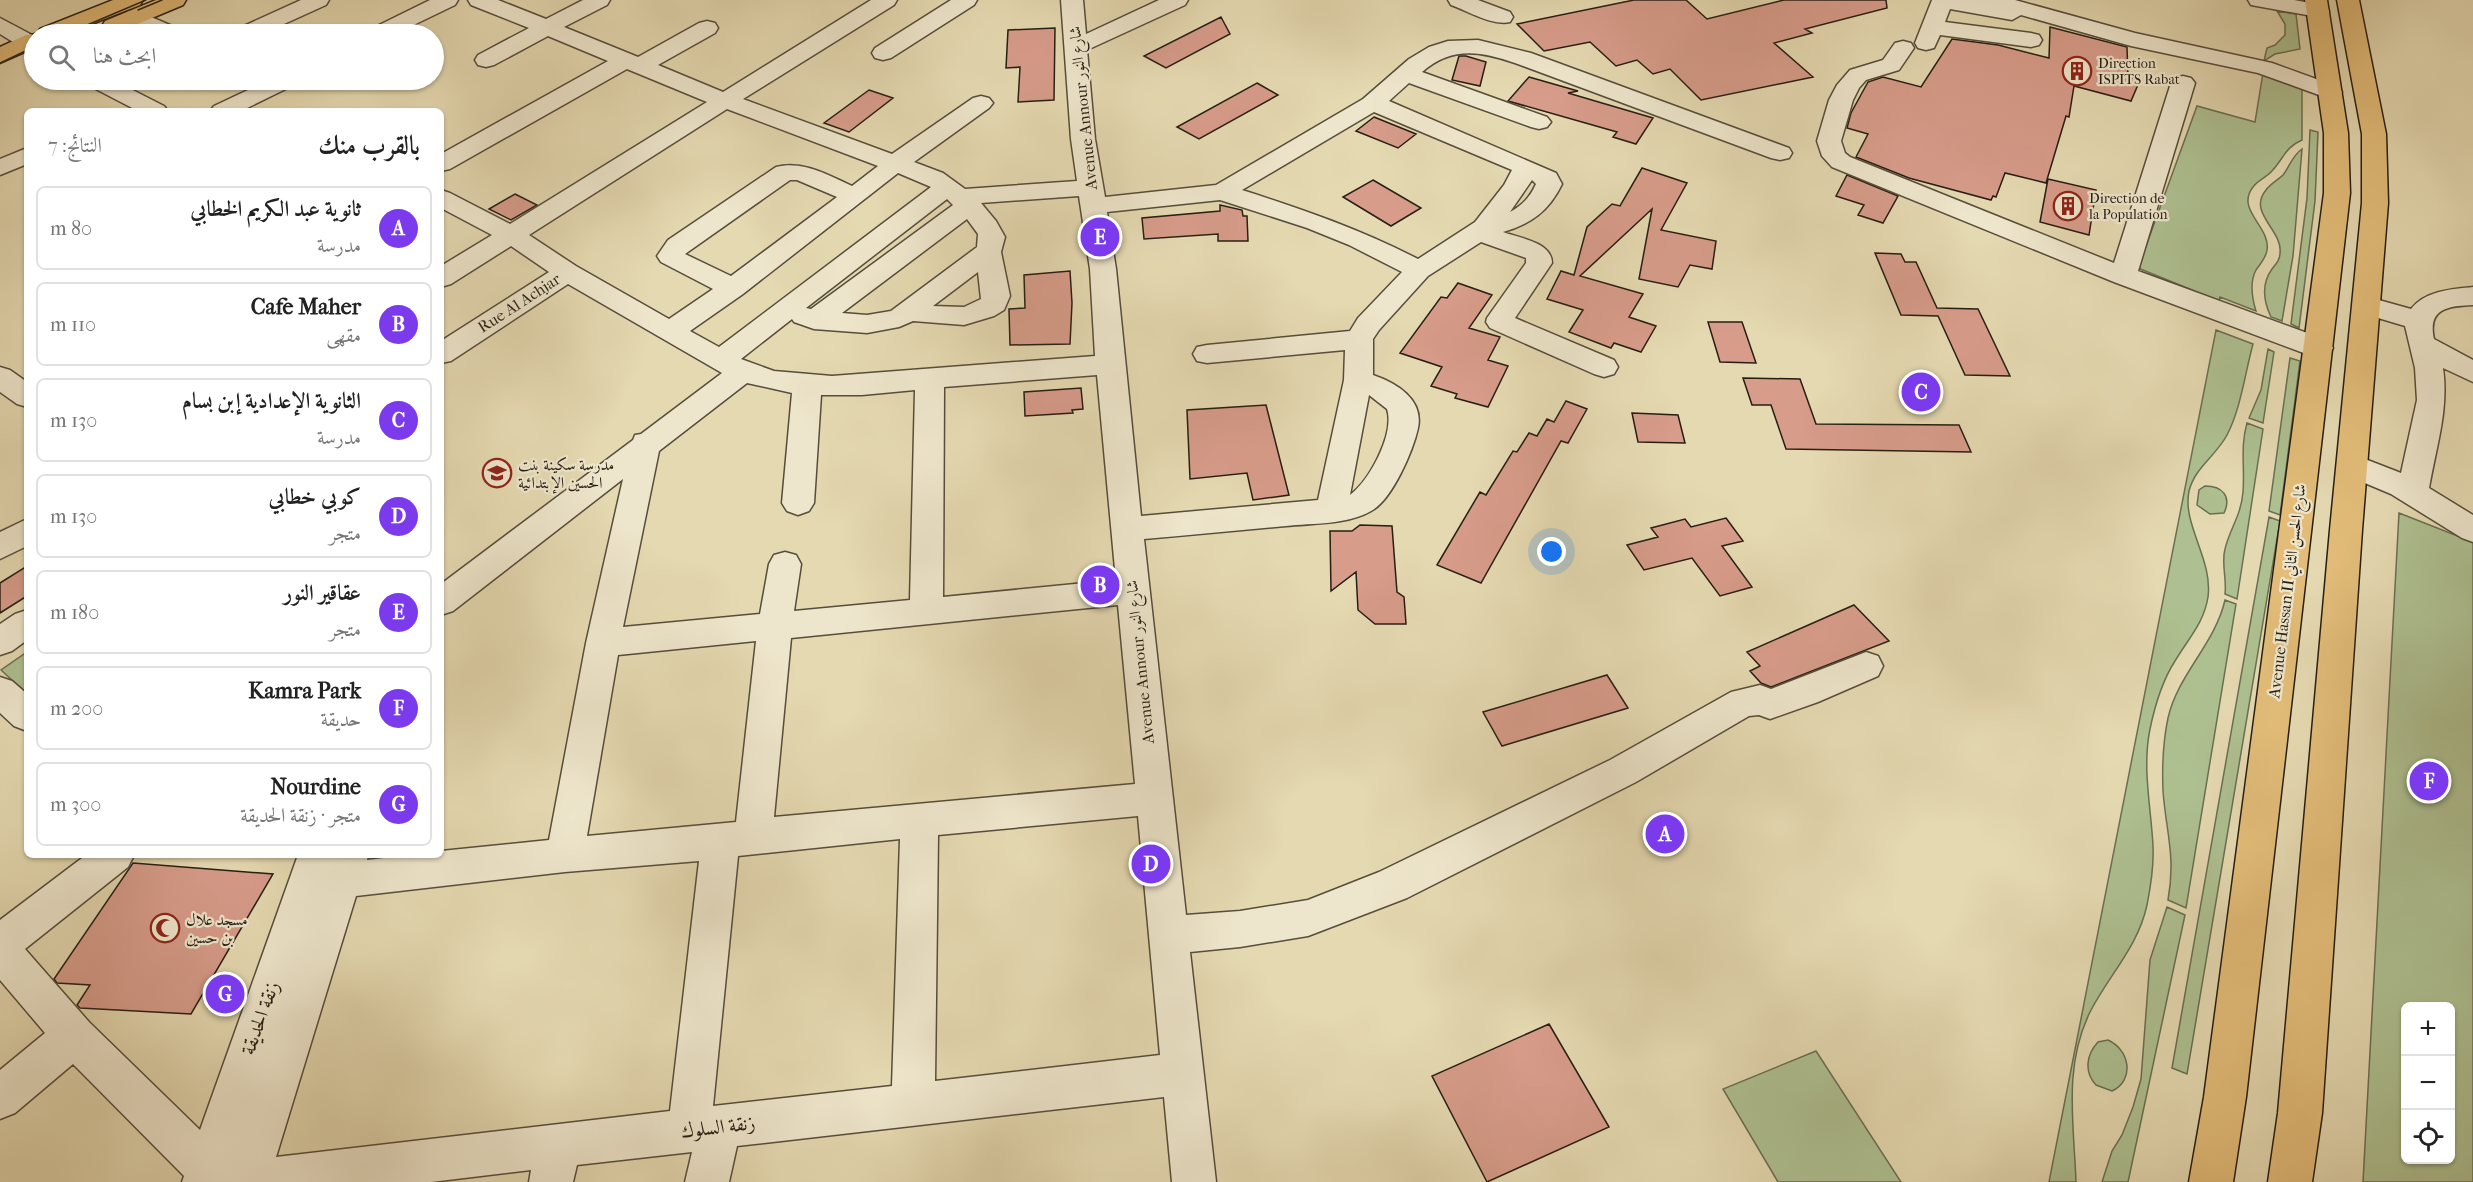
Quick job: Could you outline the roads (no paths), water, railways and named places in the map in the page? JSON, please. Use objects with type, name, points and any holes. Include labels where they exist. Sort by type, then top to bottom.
[{"type":"main road","points":[[92,24],[134,8],[175,0]]},
{"type":"main road","points":[[2290,1182],[2300,1113],[2375,203],[2374,134],[2327,4]]},
{"type":"main road","name":"Avenue Hassan II شارع الحسن الثاني","points":[[2211,1182],[2225,1097],[2337,193],[2337,150],[2330,92],[2327,4]]},
{"type":"main road","points":[[110,24],[134,8]]},
{"type":"main road","points":[[0,56],[24,49]]},
{"type":"main road","points":[[0,77],[24,56]]},
{"type":"street","points":[[266,24],[318,0]]},
{"type":"street","points":[[399,24],[447,0]]},
{"type":"street","points":[[479,0],[726,101],[934,178],[958,196],[982,220],[992,236],[992,244],[988,252],[899,318],[881,323],[839,323],[814,320],[786,309]]},
{"type":"street","points":[[486,60],[599,0]]},
{"type":"street","points":[[444,276],[886,0]]},
{"type":"street","points":[[883,53],[966,0]]},
{"type":"street","name":"Avenue Annour شارع النور","points":[[1072,0],[1083,139],[1103,269],[1126,529],[1194,1182]]},
{"type":"street","points":[[1110,15],[1141,0]]},
{"type":"street","points":[[1077,46],[1177,0]]},
{"type":"street","points":[[1459,0],[1502,16]]},
{"type":"street","points":[[1991,0],[2131,39],[2264,68],[2330,92]]},
{"type":"street","points":[[2259,0],[2327,4]]},
{"type":"street","points":[[2031,40],[1930,22],[1942,1],[2039,17],[2040,12]]},
{"type":"street","points":[[134,8],[157,24]]},
{"type":"street","points":[[0,25],[24,38]]},
{"type":"street","points":[[444,162],[634,62],[707,28]]},
{"type":"street","points":[[1222,192],[1373,103],[1423,60],[1445,48],[1472,45],[1506,53],[1602,86],[1780,153]]},
{"type":"street","points":[[1903,48],[1891,65],[1858,75],[1849,85],[1841,100],[1829,141],[1834,156],[1853,168],[2124,276],[2319,348]]},
{"type":"street","points":[[1406,74],[1539,122]]},
{"type":"street","points":[[2124,276],[2183,83]]},
{"type":"street","points":[[228,108],[260,90]]},
{"type":"street","points":[[246,99],[264,108]]},
{"type":"street","points":[[670,331],[733,288],[896,164],[981,103]]},
{"type":"street","points":[[1331,510],[1358,380],[1359,339],[1368,324],[1419,270],[1482,230],[1516,187],[1526,167],[1373,103]]},
{"type":"street","points":[[0,168],[24,156]]},
{"type":"street","points":[[733,288],[674,259],[670,253],[785,172],[801,173],[855,196]]},
{"type":"street","points":[[444,600],[646,443],[731,367],[786,309],[958,196],[1091,197],[1222,192],[1316,222],[1358,239],[1419,270]]},
{"type":"street","points":[[814,320],[958,196]]},
{"type":"street","points":[[444,200],[504,240],[567,272],[731,367],[760,379],[807,385],[865,384],[1110,364]]},
{"type":"street","points":[[1482,230],[1536,254],[1539,258],[1539,263],[1500,322],[1604,367]]},
{"type":"street","points":[[909,312],[963,317],[977,315],[994,304],[996,296],[988,252]]},
{"type":"street","name":"Rue Al Achjar","points":[[444,352],[567,272]]},
{"type":"street","points":[[2413,492],[2430,411],[2429,368],[2421,333],[2422,314],[2434,303],[2456,297],[2473,296]]},
{"type":"street","points":[[2368,306],[2421,333],[2473,372]]},
{"type":"street","points":[[1207,354],[1359,339]]},
{"type":"street","points":[[0,377],[24,395]]},
{"type":"street","points":[[926,612],[930,379]]},
{"type":"street","points":[[1126,529],[1331,510],[1354,506],[1365,501],[1373,492],[1387,467],[1405,417],[1399,404],[1389,394],[1358,380]]},
{"type":"street","points":[[798,503],[807,385]]},
{"type":"street","points":[[566,855],[603,643],[646,443]]},
{"type":"street","points":[[2352,465],[2413,492],[2473,530]]},
{"type":"street","points":[[0,547],[24,533]]},
{"type":"street","points":[[707,1182],[704,1129],[737,839],[785,564]]},
{"type":"street","points":[[603,643],[1133,591]]},
{"type":"street","points":[[0,641],[24,625]]},
{"type":"street","points":[[1168,935],[1240,929],[1308,918],[1394,885],[1623,771],[1743,702],[1760,700],[1770,704],[1806,693],[1866,666]]},
{"type":"street","points":[[0,691],[24,713]]},
{"type":"street","points":[[336,863],[566,855],[1154,798]]},
{"type":"street","points":[[913,1105],[919,821]]},
{"type":"street","points":[[0,944],[111,858]]},
{"type":"street","name":"زنقة الحديقة","points":[[206,1175],[336,863]]},
{"type":"street","name":"زنقة الحديقة","points":[[246,1182],[336,863]]},
{"type":"street","points":[[0,950],[74,1036],[206,1175]]},
{"type":"street","points":[[0,1098],[74,1036]]},
{"type":"street","name":"زنقة السلوك","points":[[253,1182],[555,1163],[704,1129],[1183,1074]]},
{"type":"tram line","points":[[90,24],[146,0]]},
{"type":"tram line","points":[[138,10],[162,0]]},
{"type":"tram line","points":[[0,63],[24,52]]},
{"type":"place","name":"Direction ISPITS Rabat","points":[[2077,71]]},
{"type":"place","name":"Direction de la Population","points":[[2068,206]]},
{"type":"place","name":"عقاقير النور","points":[[1100,237]]},
{"type":"place","name":"الثانوية الإعدادية إبن بسام","points":[[1921,392]]},
{"type":"place","name":"مدرسة سكينة بنت الحسين الإبتدائية","points":[[497,473]]},
{"type":"place","name":"Cafe Maher","points":[[1100,585]]},
{"type":"place","name":"Kamra Park","points":[[2429,781]]},
{"type":"place","name":"ثانوية عبد الكريم الخطابي","points":[[1665,834]]},
{"type":"place","name":"كوبي خطابي","points":[[1151,864]]},
{"type":"place","name":"مسجد علال بن حسين","points":[[165,928]]},
{"type":"place","name":"Nourdine","points":[[225,994]]}]
